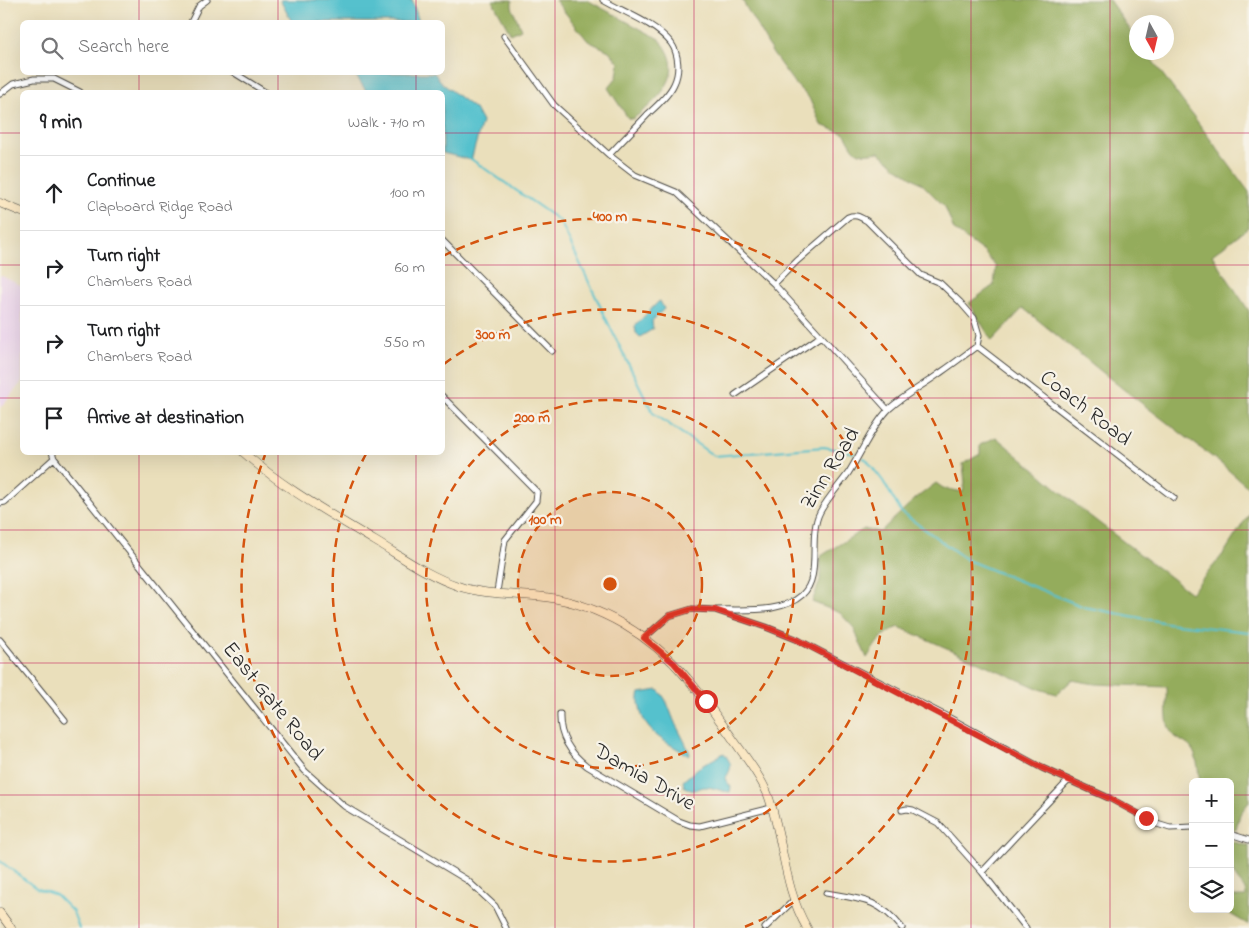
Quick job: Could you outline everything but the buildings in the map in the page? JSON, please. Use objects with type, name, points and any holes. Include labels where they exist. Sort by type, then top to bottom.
[{"type":"main road","points":[[0,203],[20,211]]},
{"type":"main road","points":[[246,455],[264,470],[303,497],[426,572],[472,590],[568,602],[610,618],[644,638],[674,663],[703,698],[762,783],[772,808],[794,900],[807,928]]},
{"type":"main road","points":[[0,913],[11,928]]},
{"type":"street","points":[[192,20],[199,6],[207,0]]},
{"type":"street","points":[[603,0],[653,27],[669,41],[677,57],[678,72],[674,84],[665,97],[609,155]]},
{"type":"street","points":[[504,36],[554,105],[609,155],[635,175],[676,192],[774,284],[888,410]]},
{"type":"street","points":[[238,75],[262,90]]},
{"type":"street","points":[[0,94],[13,84],[34,79],[54,79],[76,90]]},
{"type":"street","points":[[774,284],[797,261],[848,217],[853,215],[859,216],[867,221],[921,275],[940,283],[960,302],[974,318],[979,335],[977,346]]},
{"type":"street","points":[[445,243],[552,351]]},
{"type":"street","points":[[735,395],[821,336]]},
{"type":"street","name":"Zinn Road","points":[[644,638],[669,616],[692,609],[772,608],[785,605],[804,594],[812,580],[814,534],[816,522],[821,511],[849,472],[864,445],[888,410],[907,394],[940,374],[977,346]]},
{"type":"street","name":"Coach Road","points":[[977,346],[1174,498]]},
{"type":"street","points":[[445,399],[537,492],[536,501],[505,540],[497,592]]},
{"type":"street","points":[[0,502],[5,502],[53,455]]},
{"type":"street","name":"East Gate Road","points":[[53,455],[305,771],[344,806],[468,880],[495,906],[506,928]]},
{"type":"street","points":[[715,610],[796,639],[1068,781],[1111,799],[1157,824],[1170,828],[1189,828]]},
{"type":"street","points":[[0,640],[65,720]]},
{"type":"street","name":"Damia Drive","points":[[560,714],[560,726],[567,745],[575,757],[586,766],[679,821],[700,826],[772,808]]},
{"type":"street","points":[[982,872],[1068,781]]},
{"type":"street","points":[[902,810],[913,810],[938,823],[982,872],[1026,928]]},
{"type":"street","points":[[1234,835],[1249,840]]},
{"type":"street","points":[[826,893],[873,903],[886,911],[902,928]]},
{"type":"street","points":[[765,928],[794,900]]},
{"type":"shaded area","points":[[0,275],[20,285],[20,384],[0,408]]},
{"type":"green space","points":[[492,0],[512,0],[512,7],[521,29],[511,34]]},
{"type":"green space","points":[[555,0],[587,0],[659,39],[670,58],[672,66],[671,75],[663,91],[648,107],[632,119],[628,118],[608,88],[617,77],[619,63],[609,51],[588,41]]},
{"type":"green space","points":[[742,0],[1109,0],[1129,28],[1129,60],[1152,60],[1249,192],[1249,227],[1212,255],[1249,311],[1249,488],[1023,308],[992,341],[969,303],[994,285],[996,267],[984,252],[954,230],[945,207],[922,184],[896,167],[879,152],[858,152],[845,134],[821,125],[809,98],[795,84],[773,54]]},
{"type":"green space","points":[[996,437],[1086,513],[1191,593],[1224,553],[1249,514],[1249,802],[1240,814],[1236,830],[1234,830],[1234,778],[1199,778],[1193,751],[1174,736],[1168,725],[1167,687],[1095,684],[1072,680],[1057,694],[1042,690],[899,627],[884,635],[867,658],[853,627],[840,613],[812,602],[820,581],[821,556],[864,529],[880,532],[915,499],[936,483],[943,488],[963,492],[965,483],[963,464],[980,454],[980,445]]},
{"type":"green space","points":[[1234,842],[1249,846],[1249,925],[1228,913],[1234,913],[1234,897],[1246,897],[1244,888],[1235,876]]},
{"type":"water","points":[[280,0],[412,0],[418,20],[291,20]]},
{"type":"water","points":[[355,75],[436,75],[443,84],[475,109],[482,122],[471,160],[445,154],[445,90],[366,90]]},
{"type":"water","points":[[660,301],[664,309],[652,321],[653,329],[640,337],[636,333],[635,326]]},
{"type":"water","points":[[658,690],[667,702],[690,754],[689,756],[658,737],[647,725],[643,717],[639,702],[640,693]]},
{"type":"water","points":[[724,753],[729,760],[730,766],[725,779],[731,787],[730,792],[706,787],[691,790],[684,786],[683,781],[698,768]]},
{"type":"waterway","points":[[471,159],[560,221],[653,413],[714,456],[824,447],[854,453]]},
{"type":"waterway","points":[[863,458],[866,459],[883,481],[901,512],[967,560],[1084,607],[1167,623],[1249,632]]},
{"type":"waterway","points":[[0,861],[36,888],[56,895],[73,912],[79,928]]},
{"type":"route","points":[[706,701],[674,663],[644,638],[669,616],[692,609],[715,610],[796,639],[948,717],[1042,768],[1111,799],[1146,818]]}]
